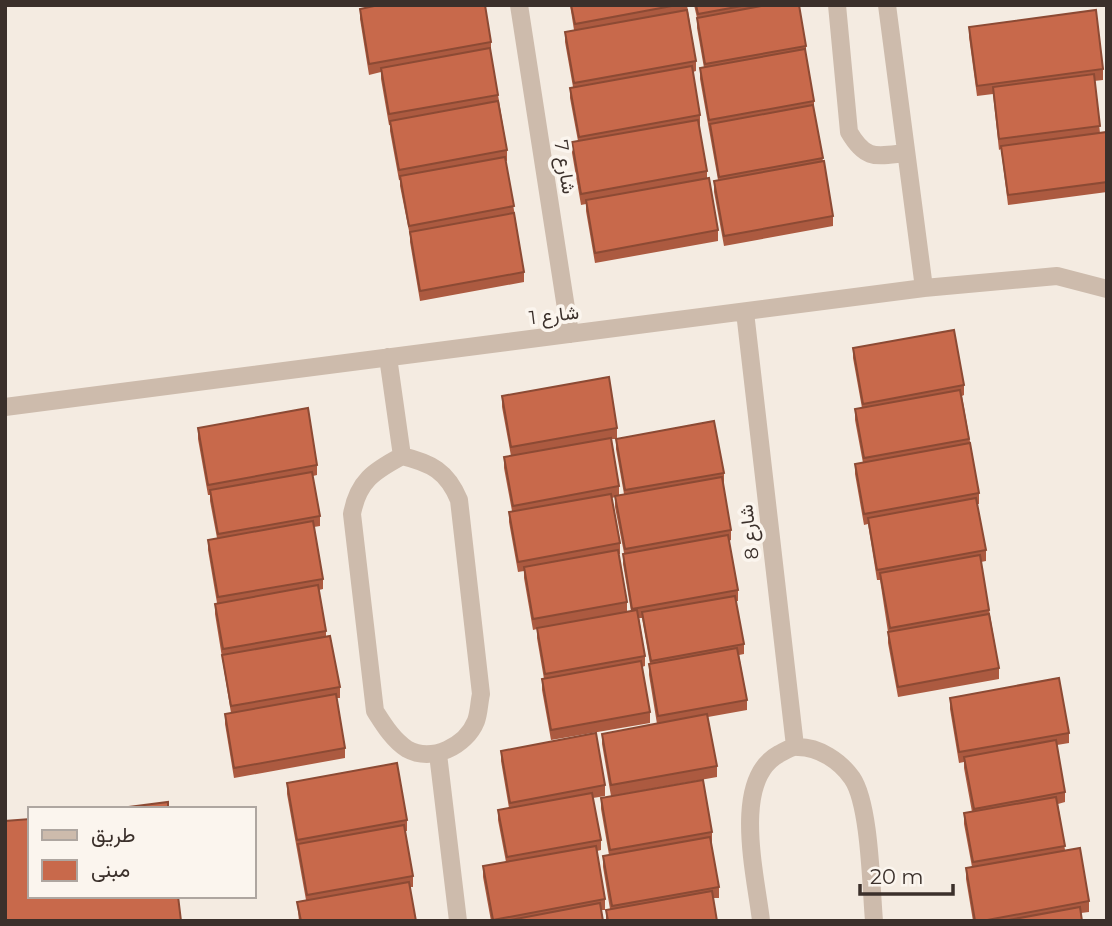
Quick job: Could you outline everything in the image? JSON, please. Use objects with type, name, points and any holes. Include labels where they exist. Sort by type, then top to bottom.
[{"type":"street","name":"شارع 7","points":[[519,5],[570,334]]},
{"type":"street","points":[[837,5],[849,132],[858,148],[873,157],[906,153]]},
{"type":"street","points":[[887,5],[924,288]]},
{"type":"street","name":"شارع 1","points":[[5,407],[924,288],[1057,276],[1107,289]]},
{"type":"street","name":"شارع 8","points":[[745,312],[795,746]]},
{"type":"street","points":[[388,357],[402,456]]},
{"type":"street","points":[[402,456],[427,462],[443,472],[459,500],[481,694],[475,722],[463,740],[438,754],[409,750],[393,737],[375,711],[352,514],[355,493],[368,478],[402,456]]},
{"type":"street","points":[[761,921],[750,808],[753,786],[762,768],[775,756],[795,746],[815,749],[835,760],[853,779],[862,802],[874,921]]},
{"type":"street","points":[[438,754],[458,921]]},
{"type":"building","points":[[379,5],[485,5],[491,42],[369,64],[360,9]]},
{"type":"building","points":[[571,5],[677,5],[575,24]]},
{"type":"building","points":[[696,5],[747,5],[698,14]]},
{"type":"building","points":[[766,5],[799,5],[806,46],[705,64],[697,18]]},
{"type":"building","points":[[687,10],[696,61],[574,83],[565,32]]},
{"type":"building","points":[[1096,10],[1103,69],[977,86],[969,27]]},
{"type":"building","points":[[490,48],[498,95],[389,114],[381,68]]},
{"type":"building","points":[[805,49],[814,101],[709,120],[700,68]]},
{"type":"building","points":[[692,66],[700,115],[579,137],[570,88]]},
{"type":"building","points":[[1094,74],[1100,126],[999,139],[993,87]]},
{"type":"building","points":[[498,101],[507,150],[399,170],[390,121]]},
{"type":"building","points":[[813,105],[823,158],[719,177],[710,124]]},
{"type":"building","points":[[698,120],[707,171],[581,194],[572,142]]},
{"type":"building","points":[[1107,132],[1107,182],[1008,195],[1001,146]]},
{"type":"building","points":[[505,157],[514,206],[409,226],[400,176]]},
{"type":"building","points":[[824,161],[833,216],[724,236],[714,181]]},
{"type":"building","points":[[709,178],[718,230],[595,253],[586,200]]},
{"type":"building","points":[[514,213],[524,272],[420,291],[410,232]]},
{"type":"building","points":[[954,330],[964,385],[863,404],[853,348]]},
{"type":"building","points":[[609,377],[617,428],[511,447],[502,396]]},
{"type":"building","points":[[960,390],[969,439],[864,458],[855,409]]},
{"type":"building","points":[[308,408],[317,465],[208,485],[198,428]]},
{"type":"building","points":[[714,421],[724,473],[625,490],[616,439]]},
{"type":"building","points":[[611,438],[619,486],[513,506],[504,457]]},
{"type":"building","points":[[970,443],[979,493],[864,514],[855,464]]},
{"type":"building","points":[[312,472],[320,516],[218,534],[210,490]]},
{"type":"building","points":[[722,477],[731,530],[625,549],[615,496]]},
{"type":"building","points":[[611,494],[620,543],[518,562],[509,512]]},
{"type":"building","points":[[976,498],[986,550],[877,570],[868,518]]},
{"type":"building","points":[[313,521],[323,579],[218,597],[208,540]]},
{"type":"building","points":[[728,535],[738,590],[632,609],[623,554]]},
{"type":"building","points":[[618,550],[627,602],[533,619],[524,567]]},
{"type":"building","points":[[980,555],[989,610],[890,628],[880,573]]},
{"type":"building","points":[[318,585],[326,631],[223,649],[215,604]]},
{"type":"building","points":[[735,596],[744,644],[651,661],[642,612]]},
{"type":"building","points":[[637,610],[645,656],[545,674],[537,628]]},
{"type":"building","points":[[989,614],[999,668],[898,687],[888,632]]},
{"type":"building","points":[[330,636],[340,687],[231,706],[222,655]]},
{"type":"building","points":[[737,648],[747,700],[658,716],[649,664]]},
{"type":"building","points":[[641,661],[650,712],[551,730],[542,679]]},
{"type":"building","points":[[1059,678],[1069,733],[959,752],[950,698]]},
{"type":"building","points":[[336,694],[345,748],[234,768],[225,714]]},
{"type":"building","points":[[707,714],[717,766],[611,785],[602,734]]},
{"type":"building","points":[[596,733],[605,785],[510,803],[501,751]]},
{"type":"building","points":[[1056,740],[1065,792],[974,809],[964,757]]},
{"type":"building","points":[[397,763],[407,820],[297,840],[287,783]]},
{"type":"building","points":[[703,780],[712,832],[610,850],[601,798]]},
{"type":"building","points":[[592,793],[601,840],[507,857],[498,810]]},
{"type":"building","points":[[1056,797],[1065,846],[973,862],[964,813]]},
{"type":"building","points":[[168,802],[168,807],[129,807]]},
{"type":"building","points":[[28,819],[28,898],[178,898],[181,921],[5,921],[5,821]]},
{"type":"building","points":[[404,825],[413,876],[307,895],[298,844]]},
{"type":"building","points":[[710,837],[719,887],[612,906],[603,856]]},
{"type":"building","points":[[596,846],[605,899],[493,920],[483,866]]},
{"type":"building","points":[[1080,848],[1089,901],[975,921],[966,868]]},
{"type":"building","points":[[409,882],[416,921],[301,921],[297,902]]},
{"type":"building","points":[[712,891],[717,921],[608,921],[606,910]]},
{"type":"building","points":[[600,903],[603,921],[505,921]]},
{"type":"building","points":[[1080,907],[1082,921],[1003,921]]}]
